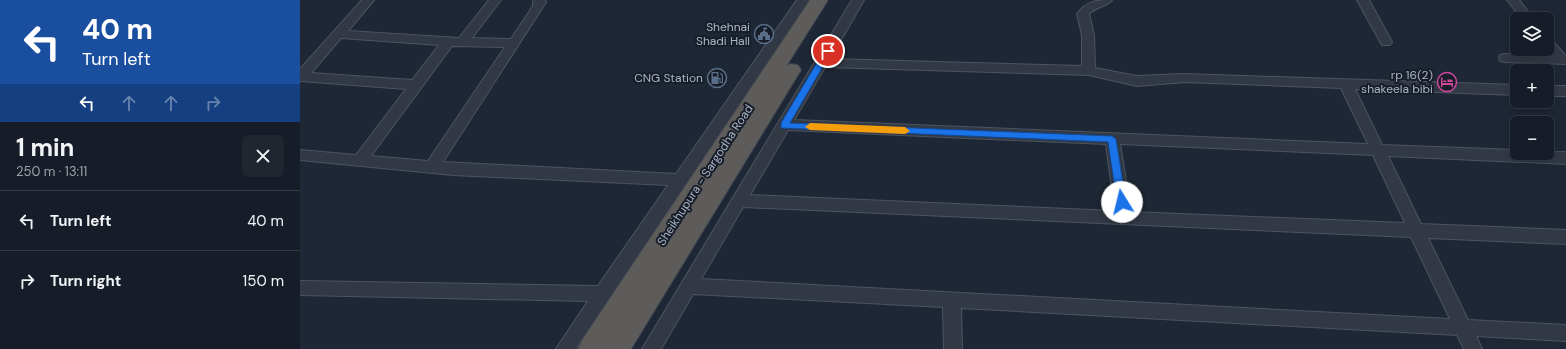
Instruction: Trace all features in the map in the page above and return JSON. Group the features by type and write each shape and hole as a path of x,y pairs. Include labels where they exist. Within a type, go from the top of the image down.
{"highway":[{"name":"Sheikhupura - Sargodha Road","path":"591,349 818,0"},
{"name":"Sheikhupura - Sargodha Road","path":"616,349 835,0"}],"street":[{"path":"300,77 368,0"},
{"path":"463,42 495,0"},
{"path":"432,166 539,6 539,0"},
{"path":"565,349 803,0"},
{"path":"651,349 858,0"},
{"path":"1089,71 1088,35 1082,14 1089,6 1106,0"},
{"path":"1363,0 1386,42"},
{"path":"1513,0 1522,12"},
{"path":"338,34 448,42 514,43"},
{"path":"360,160 448,42"},
{"path":"1554,49 1564,60"},
{"path":"1505,58 1564,60"},
{"path":"1527,59 1531,64"},
{"path":"821,63 1089,71 1137,81 1185,78 1510,90"},
{"path":"300,77 417,85"},
{"path":"1346,84 1376,150 1473,349"},
{"path":"1554,90 1566,91"},
{"path":"784,126 1566,158"},
{"path":"1112,139 1124,218"},
{"path":"300,155 432,166 681,180"},
{"path":"739,201 1566,237"},
{"path":"688,286 1566,333"},
{"path":"300,288 602,294"},
{"path":"952,300 953,349"}],"slow traffic":[{"path":"810,127 905,131"}],"place":[{"name":"Shehnai Shadi Hall","path":"764,34"},
{"name":"CNG Station","path":"717,78"},
{"name":"rp 16(2) shakeela bibi","path":"1447,82"}],"route":[{"path":"828,51 784,126 1112,139 1122,202"}]}
